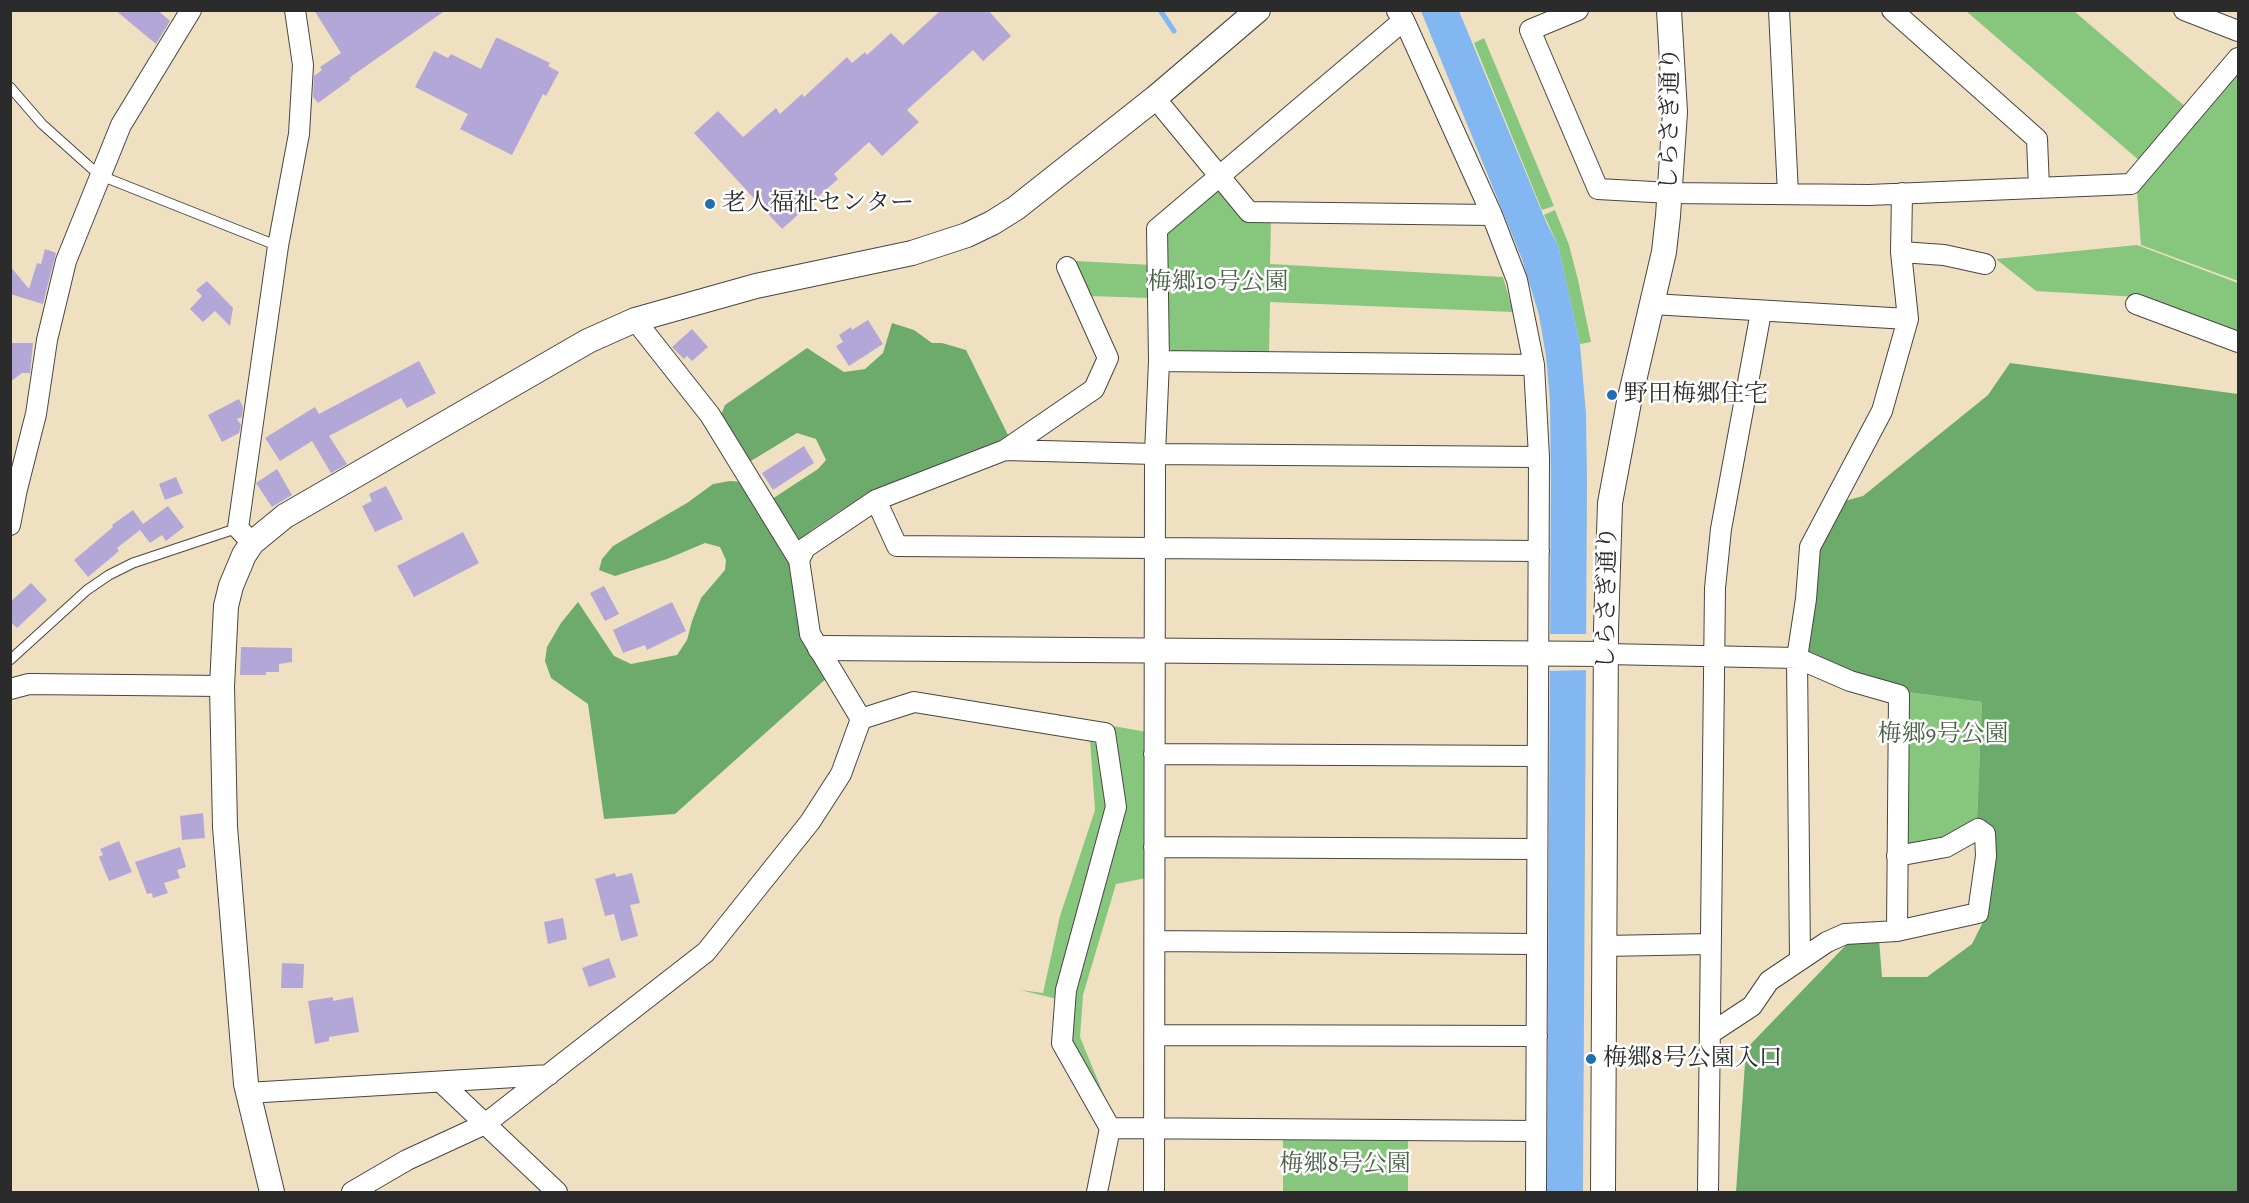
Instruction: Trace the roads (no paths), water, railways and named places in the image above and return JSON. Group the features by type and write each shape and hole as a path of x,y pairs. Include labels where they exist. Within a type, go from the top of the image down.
{"street":[{"path":"10,525 36,414 47,340 66,261 120,125 190,10"},
{"path":"272,1192 247,1094 225,827 222,686 226,606 231,586 244,555 278,246 299,134 303,65 295,10"},
{"path":"245,535 285,516 588,341 635,320 756,286 912,253 967,235 992,223 1016,208 1155,98 1258,10"},
{"path":"1578,10 1530,30 1598,189 1671,193 1902,194 2131,184 2238,58"},
{"name":"しらさぎ通り","path":"1603,1192 1604,946 1597,653 1610,503 1624,424 1664,252 1671,193 1675,112 1669,10"},
{"path":"1779,10 1788,194"},
{"path":"1892,10 2037,139 2039,188"},
{"path":"2184,10 2238,31"},
{"path":"1154,1192 1155,454 1159,361 1157,229 1220,177 1400,15 1492,215 1517,280 1534,365 1539,457 1539,551 1544,653 1537,756 1536,1192"},
{"path":"1155,98 1249,212 1492,215"},
{"path":"1800,959 1797,658 1806,599 1810,547 1881,411 1908,319 1901,252 1902,194"},
{"path":"1901,252 1944,255 1985,264"},
{"path":"799,560 805,548 876,500 1005,450 1094,389 1108,358 1067,267"},
{"path":"1652,304 1908,319"},
{"path":"2136,304 2238,342"},
{"path":"1708,1192 1715,588 1721,529 1761,312"},
{"path":"352,1192 407,1160 485,1124 706,952 810,822 841,774 861,719 810,634 799,560 710,415 635,320"},
{"path":"1159,361 1534,365"},
{"path":"1005,450 1155,454 1539,457"},
{"path":"876,500 897,546 1539,551"},
{"path":"820,648 1597,653 1797,658 1850,681 1899,695 1897,931"},
{"path":"10,689 29,684 222,686"},
{"path":"861,719 914,702 1105,733 1116,807 1066,990 1062,1043 1110,1128 1097,1192"},
{"path":"1154,754 1537,756"},
{"path":"1711,1033 1752,1006 1769,981 1827,942 1845,934 1897,931 1978,913 1986,856 1985,834 1978,829 1946,847 1898,856"},
{"path":"1154,847 1537,849"},
{"path":"1155,941 1536,944"},
{"path":"1604,946 1710,944"},
{"path":"1155,1035 1537,1036"},
{"path":"247,1094 549,1075"},
{"path":"442,1083 557,1192"},
{"path":"1110,1128 1536,1131"}],"lane":[{"path":"10,87 42,124 99,175 278,246"},
{"path":"10,660 87,590 109,574 133,563 245,535"}],"water":[{"path":"1421,11 1459,11 1547,224 1558,245 1580,344 1586,414 1587,482 1583,1192 1547,1192 1551,482 1550,400 1546,356 1539,315 1522,259"}],"waterway":[{"path":"1160,10 1174,31"}],"place":[{"name":"老人福祉センター","path":"710,204"},
{"name":"野田梅郷住宅","path":"1612,395"},
{"name":"梅郷8号公園入口","path":"1591,1059"}],"park label":[{"name":"梅郷10号公園","path":"1218,283"},
{"name":"梅郷9号公園","path":"1943,735"},
{"name":"梅郷8号公園","path":"1345,1165"}]}
